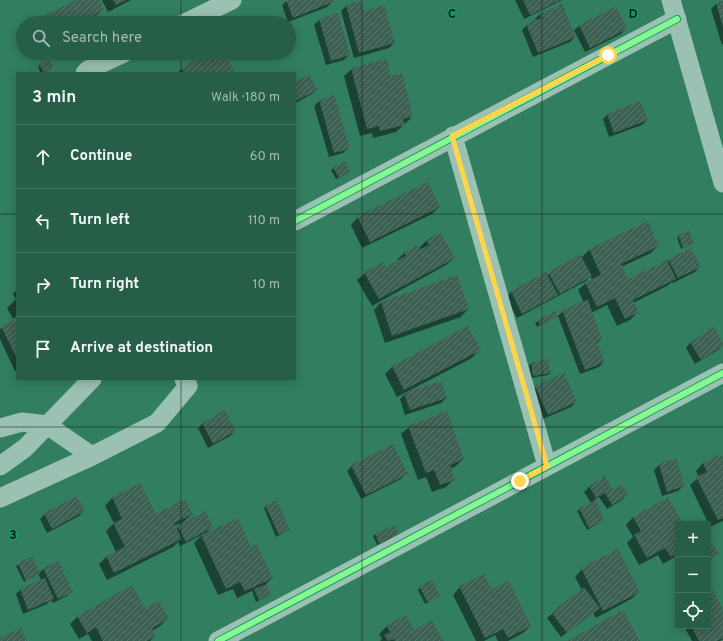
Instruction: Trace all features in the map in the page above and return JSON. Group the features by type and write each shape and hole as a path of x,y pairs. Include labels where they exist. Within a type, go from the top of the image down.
{"street":[{"path":"199,16 232,0"},
{"path":"671,0 723,183"},
{"path":"296,220 452,136 676,19"},
{"path":"86,72 109,60"},
{"path":"452,136 547,466"},
{"path":"218,641 723,373"},
{"path":"0,466 25,448 91,380"},
{"path":"0,498 92,456 157,423 188,386 185,380"},
{"path":"0,428 22,422 47,425 92,456"}],"building":[{"path":"75,0 99,0 104,10 92,16 44,16"},
{"path":"113,0 126,0 116,5"},
{"path":"286,0 333,0 333,2 296,17 292,16"},
{"path":"361,0 364,11 384,5 395,43 359,53 346,5"},
{"path":"523,0 560,0 530,15"},
{"path":"723,1 723,27 716,3"},
{"path":"562,4 576,37 538,53 526,24 541,18 540,14"},
{"path":"616,7 627,29 590,48 579,25"},
{"path":"338,13 350,55 331,61 319,19"},
{"path":"387,59 391,76 402,73 413,117 403,119 405,125 380,131 379,126 367,129 351,68"},
{"path":"49,60 54,67 43,72 39,64"},
{"path":"194,60 228,60 235,72 183,72 181,68"},
{"path":"310,75 318,90 296,101 296,82"},
{"path":"334,95 350,149 334,153 319,100"},
{"path":"640,101 648,120 614,133 607,114"},
{"path":"345,161 350,172 339,178 333,167"},
{"path":"428,182 440,207 370,242 357,216"},
{"path":"648,221 659,246 621,264 628,279 667,260 676,279 633,300 639,312 625,319 615,298 597,307 585,282 601,275 589,249"},
{"path":"689,231 694,243 683,248 678,235"},
{"path":"440,232 455,258 379,299 364,272 383,262 386,267 406,256 404,252 416,245 419,250 429,245 426,240"},
{"path":"691,248 701,267 678,278 668,259"},
{"path":"580,254 592,276 560,294 548,272"},
{"path":"546,272 558,295 522,314 511,291"},
{"path":"457,275 469,309 392,336 381,302"},
{"path":"588,300 602,339 597,341 605,362 585,370 562,310"},
{"path":"556,311 558,317 540,325 537,320"},
{"path":"16,319 16,357 1,326"},
{"path":"468,326 481,350 404,390 392,366"},
{"path":"714,327 723,343 723,346 701,360 690,342"},
{"path":"548,359 551,373 533,376 531,363"},
{"path":"564,373 577,402 548,415 535,386"},
{"path":"441,381 447,398 410,410 404,393"},
{"path":"225,410 236,431 213,444 202,423"},
{"path":"447,411 464,459 450,465 455,480 440,485 434,470 426,473 408,426"},
{"path":"393,444 408,474 366,495 351,465"},
{"path":"721,454 723,458 723,518 718,520 696,477 707,472 703,463"},
{"path":"676,459 685,486 667,492 659,464"},
{"path":"605,476 613,490 622,485 629,495 612,505 605,493 596,498 589,486"},
{"path":"140,483 156,514 185,499 193,514 174,523 182,539 114,573 106,556 125,547 113,523 122,519 112,497"},
{"path":"77,496 85,511 52,529 44,513"},
{"path":"668,497 681,521 675,521 675,555 671,557 665,548 647,558 634,535 641,531 633,517"},
{"path":"277,500 290,530 279,535 265,505"},
{"path":"595,500 605,520 589,528 579,508"},
{"path":"205,511 213,527 186,542 177,525"},
{"path":"238,518 251,547 257,544 273,578 245,591 240,582 226,589 201,535"},
{"path":"395,525 399,536 379,544 375,533"},
{"path":"711,541 719,553 711,558"},
{"path":"618,549 640,592 603,611 581,568"},
{"path":"32,556 40,574 26,581 18,563"},
{"path":"58,560 73,592 58,599 43,568"},
{"path":"484,574 492,589 509,581 531,626 508,638 503,629 485,638 459,586"},
{"path":"45,578 54,599 28,610 20,589"},
{"path":"432,580 440,596 428,603 419,586"},
{"path":"267,584 271,595 259,600 254,589"},
{"path":"132,585 145,608 159,601 169,619 152,628 156,636 147,641 103,641 96,627 87,633 77,616"},
{"path":"584,587 600,608 567,633 551,612"},
{"path":"713,590 723,610 723,638 717,641 699,641 693,629 711,629 711,591"},
{"path":"623,610 640,641 567,641"},
{"path":"406,615 414,630 432,620 444,641 395,641 394,639 388,641 384,635 390,632 386,625"},
{"path":"21,628 27,641 0,641 0,638"}],"cycle path":[{"path":"296,220 677,19"},
{"path":"218,641 723,373"}],"route":[{"path":"520,481 547,466 452,136 608,55"}]}
